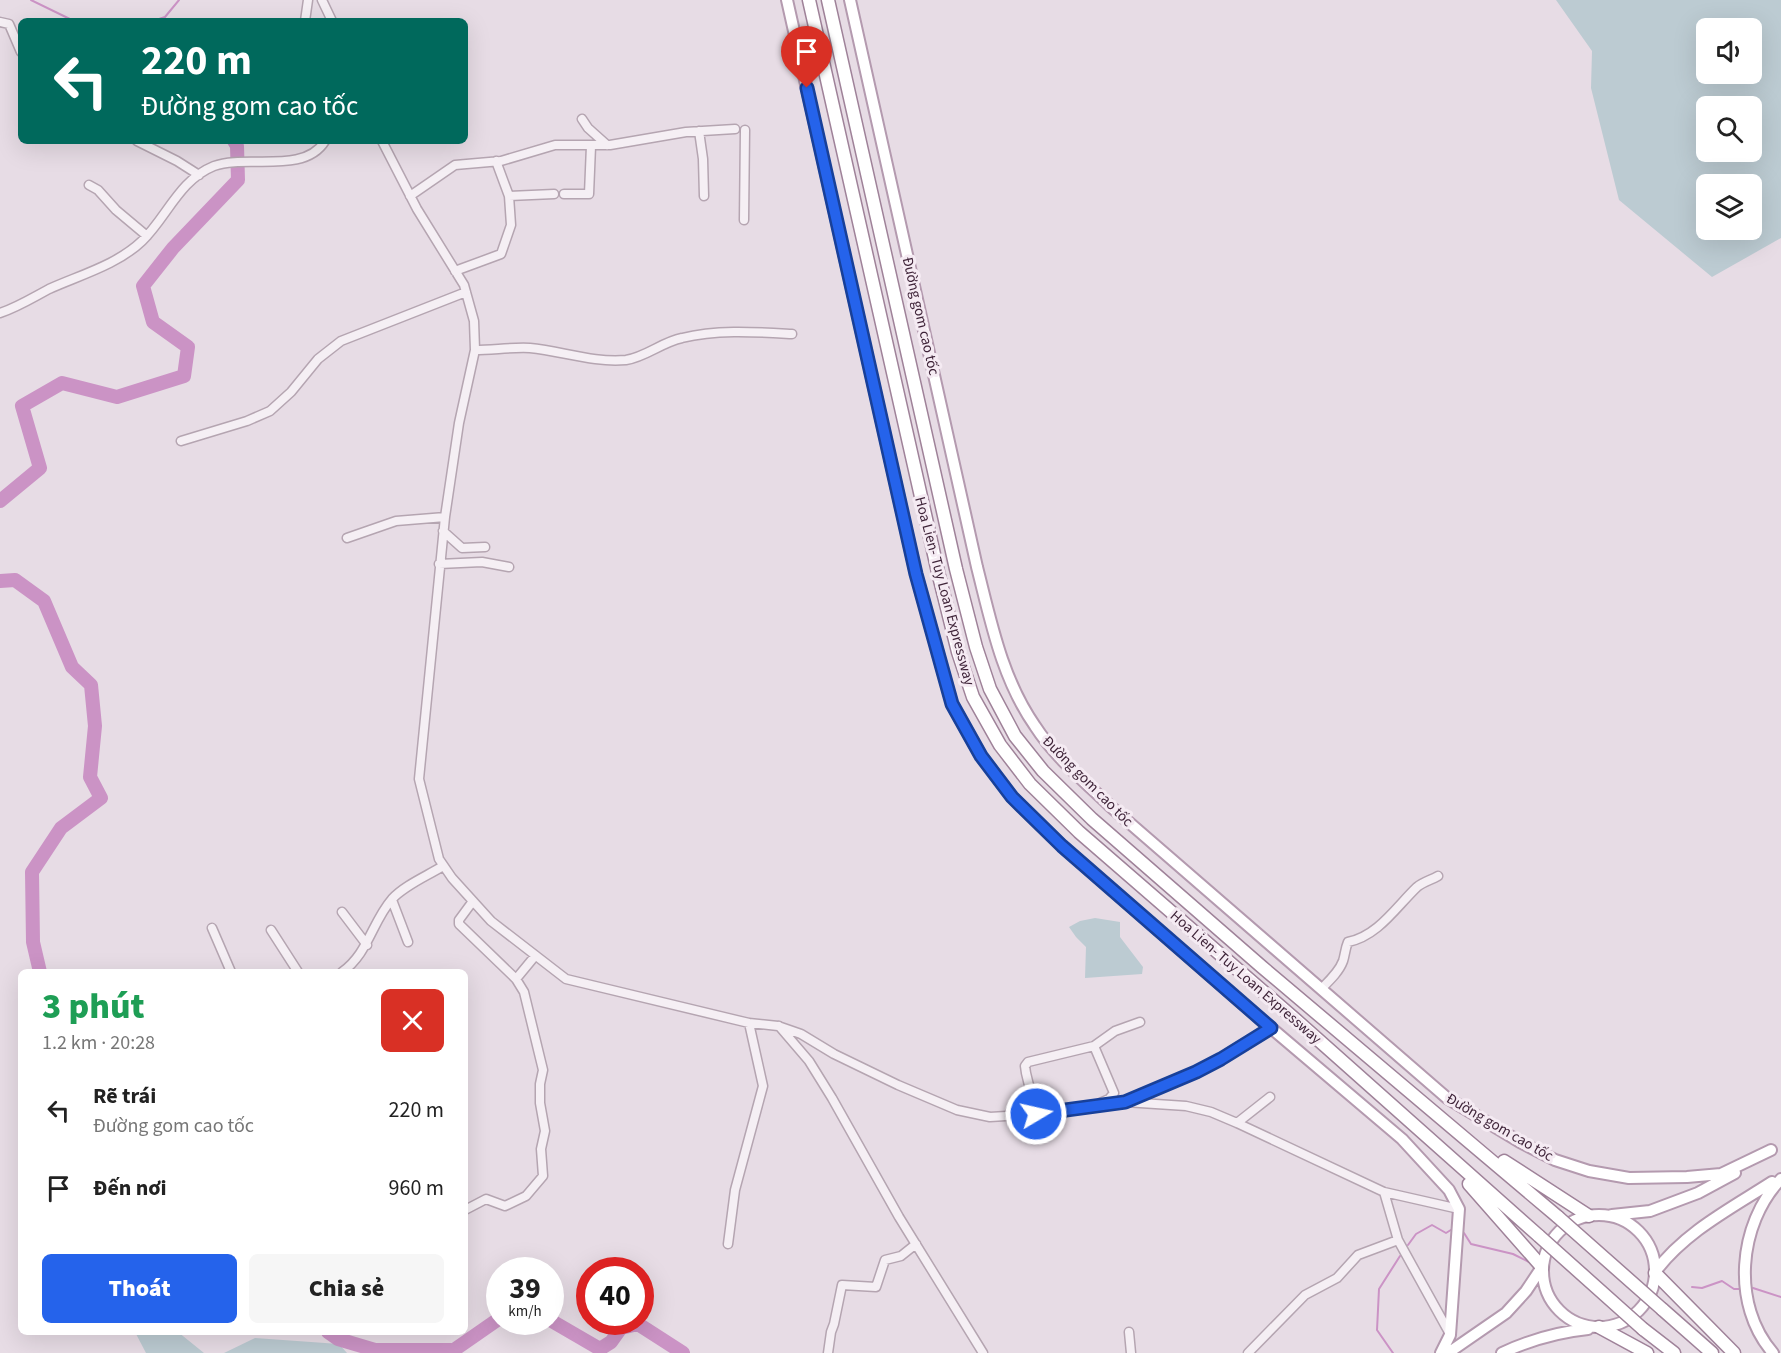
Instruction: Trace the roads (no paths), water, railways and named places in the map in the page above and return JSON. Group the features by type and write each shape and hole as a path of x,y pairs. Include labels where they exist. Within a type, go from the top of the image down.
{"highway":[{"name":"Hoa Lien- Tuy Loan Expressway","path":"809,0 938,572 958,651 973,697 1000,745 1030,784 1079,832 1674,1353"},
{"name":"Hoa Lien- Tuy Loan Expressway","path":"828,0 956,569 976,647 990,689 1015,735 1043,771 1092,819 1262,967 1558,1217 1712,1353"},
{"path":"1262,967 1514,1169 1589,1216"},
{"path":"1296,1020 1476,1191 1542,1267"},
{"path":"1655,1273 1734,1353"},
{"path":"1599,1327 1647,1353"}],"main road":[{"path":"787,0 916,574 952,704 981,756 1012,797 1062,846 1402,1139 1449,1190 1459,1209 1450,1335 1442,1353"},
{"name":"Đường gom cao tốc","path":"850,0 996,642 1010,682 1035,726 1059,757 1110,806 1447,1098 1520,1142 1555,1160 1589,1171 1629,1178 1687,1178 1721,1174 1771,1150"},
{"path":"1448,1353 1506,1313 1526,1291 1542,1267 1547,1249 1557,1233 1572,1222 1589,1216 1650,1211 1721,1182 1781,1144"},
{"path":"1655,1273 1668,1255 1688,1236 1781,1177"},
{"path":"1773,1353 1762,1341 1747,1302 1745,1264 1750,1229 1767,1194 1781,1177"},
{"path":"1502,1353 1546,1336 1617,1324 1634,1315 1646,1302 1654,1285 1655,1265 1651,1249 1641,1233 1626,1222 1608,1216"},
{"path":"1542,1267 1544,1286 1552,1303 1565,1316 1581,1324 1599,1327"}],"street":[{"path":"305,18 308,0"},
{"path":"322,0 331,18"},
{"path":"0,22 9,24 18,45"},
{"path":"582,119 588,128 607,145"},
{"path":"410,196 455,165 496,161 535,153 555,145 607,145 662,135 740,130 744,220"},
{"path":"699,131 703,159 704,196"},
{"path":"143,144 200,175"},
{"path":"0,313 20,306 47,290 121,257 147,236 172,200 212,167 228,162 286,161 303,158 324,144"},
{"path":"384,144 410,196 466,292 474,321 475,350 459,423 439,564 419,779 439,859 491,921 566,979 749,1023 778,1026 801,1034 834,1054 957,1110 990,1117 1036,1114 1125,1102 1186,1106 1211,1112 1237,1123 1384,1192 1459,1209"},
{"path":"509,196 589,194 591,146"},
{"path":"455,271 501,254 511,225 509,196 496,161"},
{"path":"89,185 98,190 116,210 147,236"},
{"path":"181,441 247,421 270,411 291,392 318,359 341,341 466,292"},
{"path":"475,350 528,348 590,358 625,360 690,336 754,332 792,334"},
{"path":"347,538 396,521 445,517"},
{"path":"443,531 462,548 485,547"},
{"path":"439,564 482,562 509,567"},
{"path":"346,969 367,945 392,900 411,885 443,866"},
{"path":"1321,989 1333,977 1344,960 1343,953 1348,942 1362,939 1419,886 1438,876"},
{"path":"392,900 408,942"},
{"path":"468,1208 486,1199 505,1206 526,1196 543,1176 541,1149 545,1131 540,1103 543,1070 524,992 516,978 459,924 459,920 473,901"},
{"path":"342,912 367,945"},
{"path":"212,928 230,969"},
{"path":"271,930 296,969"},
{"path":"516,978 535,956"},
{"path":"1036,1114 1025,1066 1028,1062 1094,1046 1115,1031 1140,1022"},
{"path":"728,1244 735,1190 763,1086 749,1023"},
{"path":"778,1026 809,1061 983,1353"},
{"path":"1125,1102 1196,1072 1271,1028"},
{"path":"809,1061 807,1054 809,1047 820,1045"},
{"path":"1094,1046 1114,1093 1109,1099 1094,1106"},
{"path":"1237,1123 1270,1097"},
{"path":"1384,1192 1398,1240 1450,1335"},
{"path":"1248,1353 1305,1295 1337,1278 1358,1256 1398,1240"},
{"path":"828,1353 842,1285 876,1287 885,1260 901,1256 916,1244"},
{"path":"1129,1332 1131,1353"}],"waterway":[{"path":"31,0 68,18"},
{"path":"162,18 179,0"},
{"path":"0,501 40,468 22,406 62,383 117,397 184,376 188,347 153,322 143,286 173,248 238,180 236,144"},
{"path":"0,581 15,580 44,601 72,667 91,685 95,726 90,777 101,798 61,828 32,872 33,942 39,969"},
{"path":"1408,1245 1416,1234 1432,1225 1446,1233 1454,1228"},
{"path":"1464,1233 1471,1244 1513,1254 1529,1262"},
{"path":"1393,1353 1377,1330 1379,1289 1400,1256"},
{"path":"1692,1287 1702,1288 1722,1281 1734,1289 1739,1289"},
{"path":"1753,1288 1781,1297"},
{"path":"564,1328 600,1349 611,1342 621,1328 638,1324 683,1353"},
{"path":"332,1335 338,1339 375,1350 454,1350 486,1328"}]}
